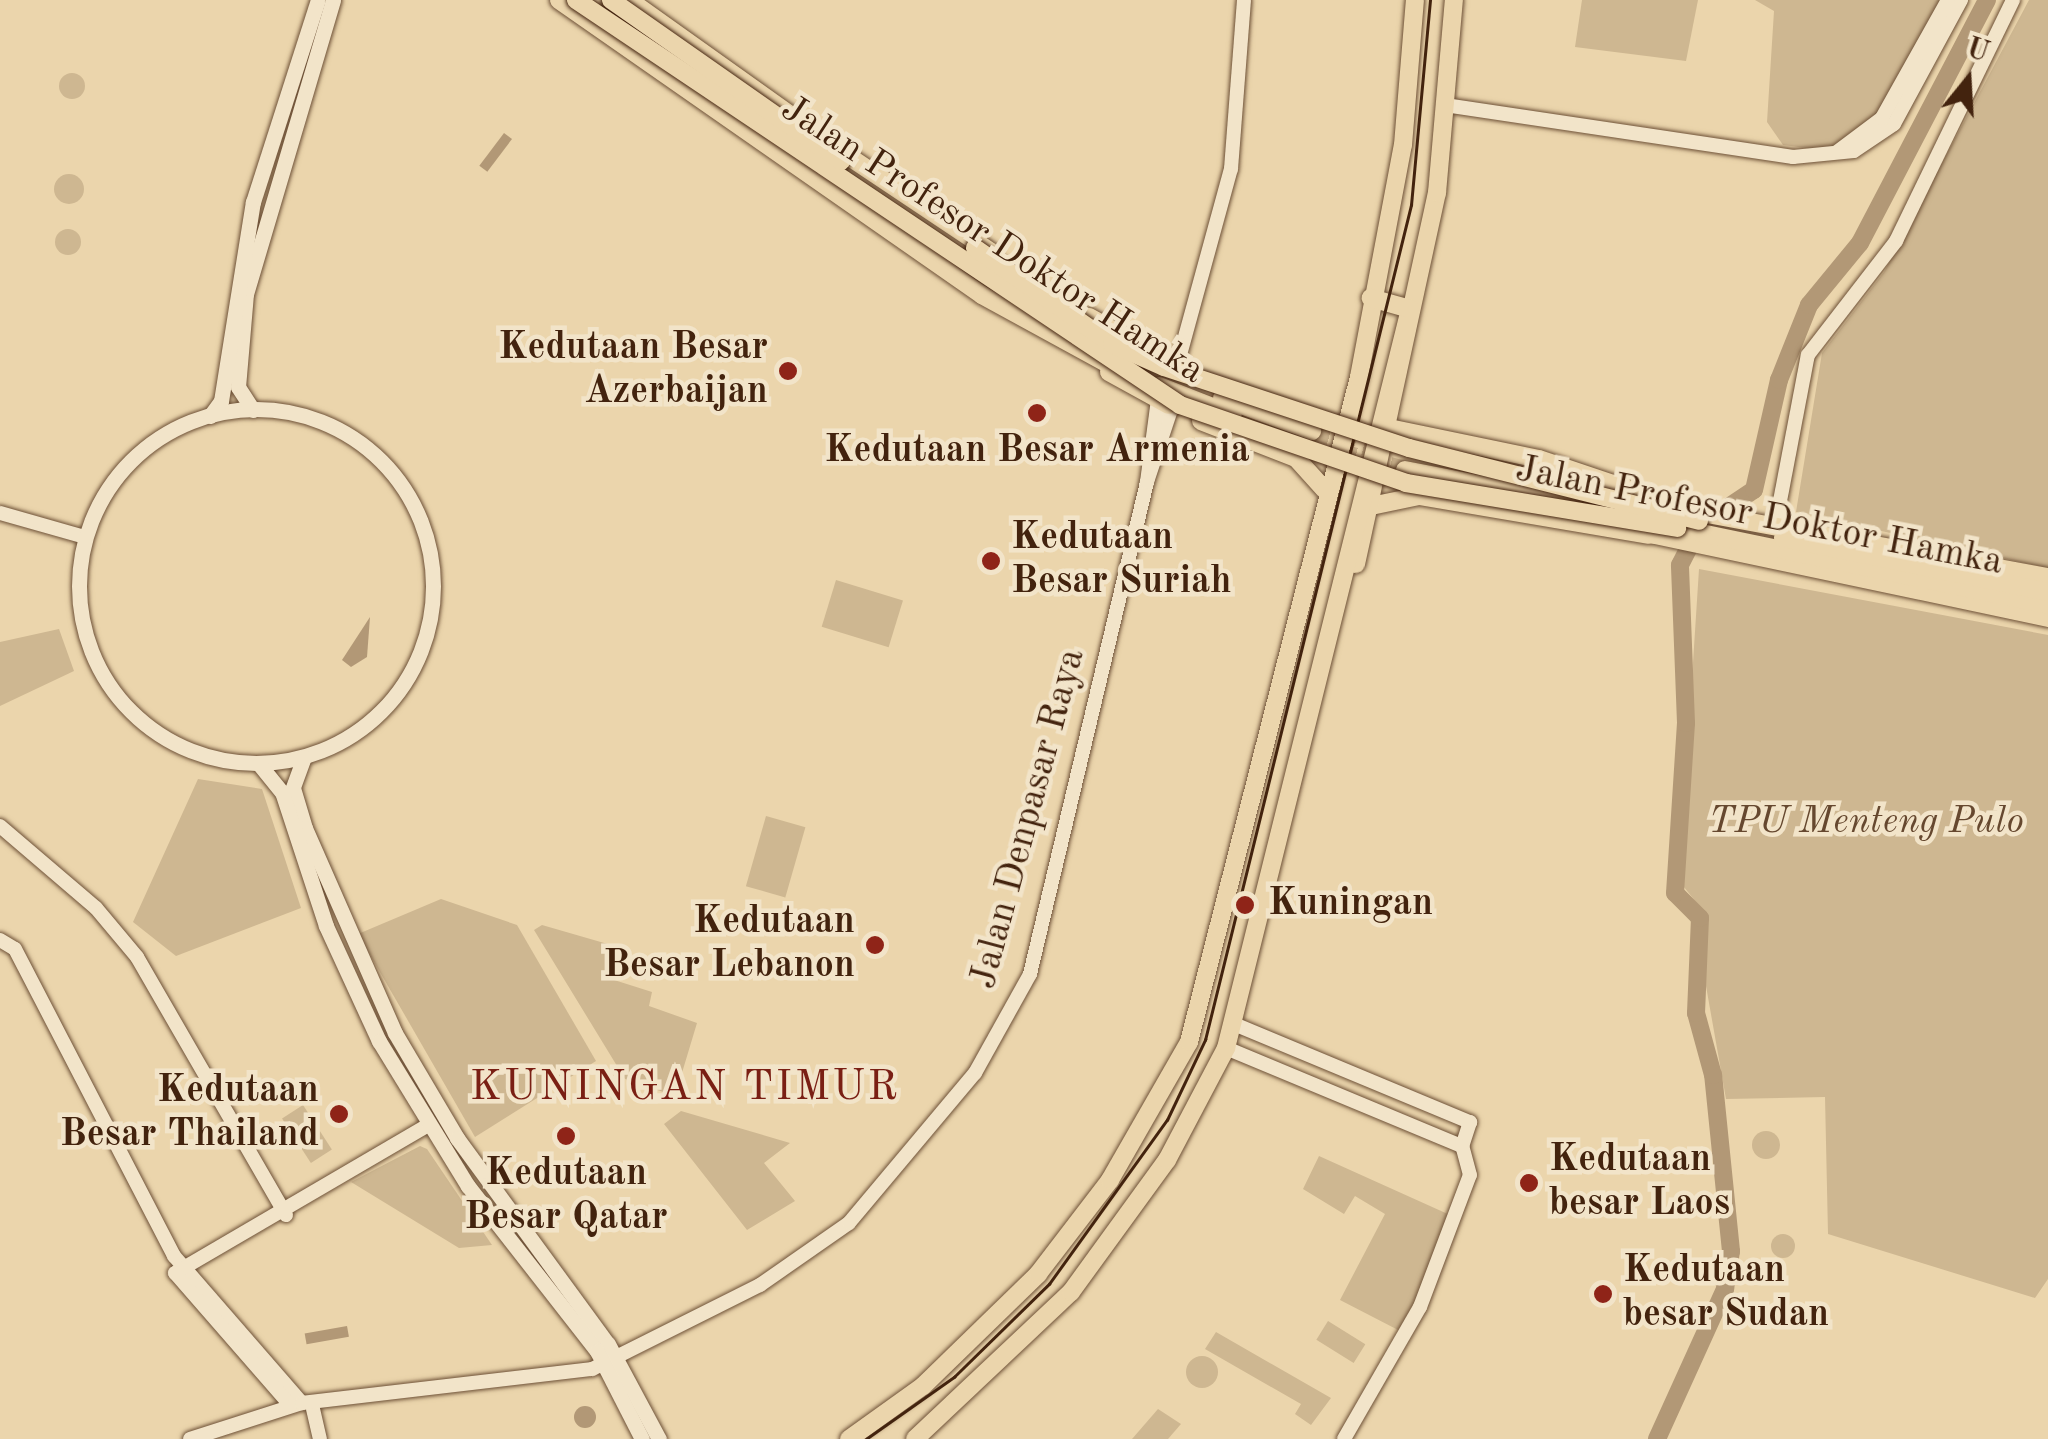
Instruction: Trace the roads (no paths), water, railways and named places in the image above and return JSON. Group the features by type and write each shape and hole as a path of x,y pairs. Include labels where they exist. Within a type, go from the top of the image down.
{"main road":[{"path":"210,416 221,401 253,202 318,0"},
{"path":"253,410 238,388 246,294 332,0"},
{"path":"560,0 682,89 1074,352 1165,403 1307,437"},
{"name":"Jalan Profesor Doktor Hamka","path":"576,0 1145,386 1213,420 1406,483 2048,605"},
{"name":"Jalan Profesor Doktor Hamka","path":"612,0 1140,357 1409,448 1699,521 2048,592"},
{"path":"630,0 1089,317 1156,369 1307,437"},
{"path":"849,1439 991,1325 1110,1180 1181,1060 1310,581 1401,160 1415,0"},
{"path":"915,1439 1019,1350 1147,1189 1226,1048 1310,722 1437,193 1454,0"},
{"path":"682,89 671,71 686,48 708,55"},
{"path":"1370,298 1410,309"},
{"path":"1327,648 1371,506 1410,309"},
{"path":"1089,317 1307,437 1324,488"},
{"path":"1310,581 1324,488 1362,339"},
{"path":"1074,352 1307,437"},
{"path":"1307,437 1344,402"},
{"path":"253,410 320,422 371,452 410,500 434,582 422,649 398,692 352,736 304,757 259,764 199,754 125,705 81,616 85,537 134,457 210,416 253,410"},
{"path":"1389,428 1539,459 1645,496 2048,578"},
{"path":"1419,496 1396,476 1407,442 1421,435"},
{"path":"1645,496 1598,496 1407,464 1617,510 1655,535"},
{"path":"1371,506 1419,496 1655,535 2048,618"},
{"path":"1277,710 1296,706 1310,722"},
{"path":"304,757 293,788 302,818 387,1019 457,1138 659,1439"},
{"path":"259,764 282,792 326,926 426,1122 610,1362 642,1439"},
{"path":"991,1325 994,1344 1019,1350"}],"street":[{"path":"1177,366 1232,169 1244,0"},
{"path":"1934,46 1948,0"},
{"path":"1445,105 1792,158 1838,151 1894,124 1962,0"},
{"path":"1776,522 1808,355 1896,240 2013,0"},
{"name":"Jalan Denpasar Raya","path":"190,1439 302,1407 610,1362 833,1238 1000,1034 1030,974 1165,403"},
{"path":"0,513 85,537"},
{"path":"0,826 96,908 137,957 283,1211"},
{"path":"0,940 15,948 180,1266 302,1407 320,1439"},
{"path":"1234,1024 1470,1122 1462,1146 1470,1175 1420,1307 1350,1437"},
{"path":"1226,1048 1462,1146"},
{"path":"180,1266 283,1211 426,1122"},
{"path":"302,1407 310,1439"},
{"name":"Jalan Denpasar Raya","path":"207,1439 302,1407"}],"waterway":[{"path":"1727,508 1754,490 1779,380 1809,305 1860,243 1987,0"},
{"path":"1657,1439 1725,1289 1731,1251 1713,1075 1696,1013 1700,918 1675,893 1686,723 1680,565 1690,545"}],"tunnel":[{"path":"1312,431 1388,453"},
{"path":"1338,452 1405,470"}],"tram line":[{"path":"866,1439 954,1377 1049,1284 1167,1120 1205,1040 1411,205 1430,0"}],"place":[{"name":"Kedutaan Besar Azerbaijan","path":"788,371"},
{"name":"Kedutaan Besar Armenia","path":"1037,413"},
{"name":"Kedutaan Besar Suriah","path":"991,561"},
{"name":"Kuningan","path":"1245,905"},
{"name":"Kedutaan Besar Lebanon","path":"875,945"},
{"name":"Kedutaan Besar Thailand","path":"339,1114"},
{"name":"Kedutaan Besar Qatar","path":"566,1136"},
{"name":"Kedutaan besar Laos","path":"1529,1183"},
{"name":"Kedutaan besar Sudan","path":"1603,1294"}],"district":[{"name":"KUNINGAN TIMUR","path":"685,1088"}],"park label":[{"name":"TPU Menteng Pulo","path":"1866,823"}]}
